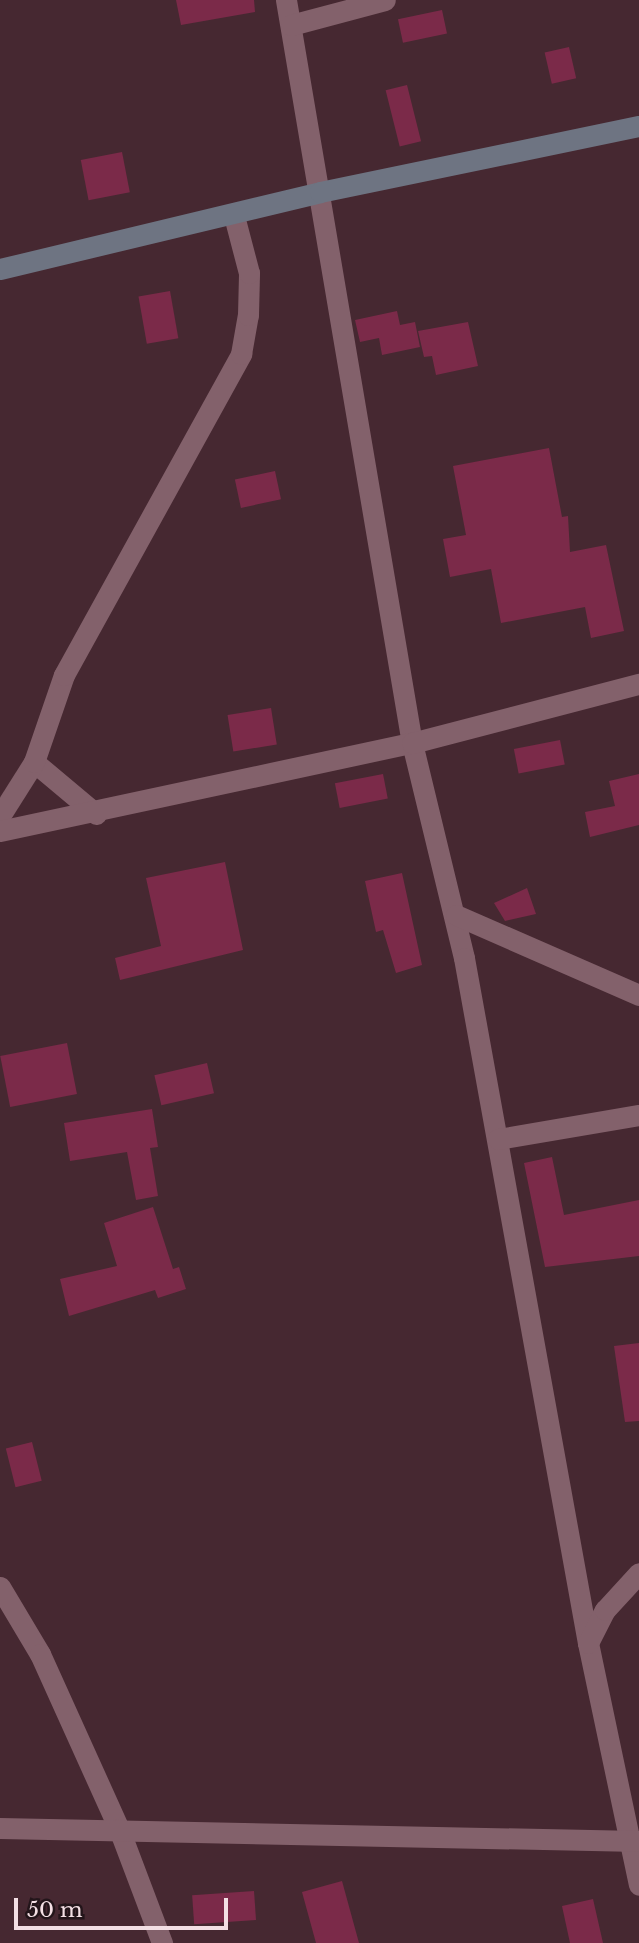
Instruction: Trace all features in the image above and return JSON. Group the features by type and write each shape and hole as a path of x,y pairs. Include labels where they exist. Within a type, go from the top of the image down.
{"main road":[{"path":"0,269 234,216 320,192 639,126"}],"street":[{"path":"286,0 412,743 456,915 588,1643 635,1841 639,1885"},
{"path":"291,25 385,0"},
{"path":"0,816 34,762 64,675 241,354 248,315 249,273 234,216"},
{"path":"0,831 96,814 412,743 639,684"},
{"path":"34,762 96,814"},
{"path":"456,915 639,995"},
{"path":"498,1139 639,1115"},
{"path":"588,1643 605,1610 639,1573"},
{"path":"0,1587 40,1654 119,1829 162,1943"},
{"path":"0,1828 635,1841"}],"building":[{"path":"176,0 254,0 255,12 181,25"},
{"path":"442,10 447,33 403,43 398,19"},
{"path":"569,47 576,78 552,84 545,53"},
{"path":"407,85 421,141 400,147 386,90"},
{"path":"122,152 130,192 89,200 81,160"},
{"path":"170,291 178,338 147,344 138,297"},
{"path":"397,311 400,325 415,322 420,347 382,355 379,338 360,342 355,320"},
{"path":"468,322 478,366 436,375 432,356 424,357 418,331"},
{"path":"549,448 562,517 568,516 570,552 606,545 624,631 591,638 585,607 501,623 491,569 450,577 443,539 466,535 453,466"},
{"path":"275,471 281,499 241,508 235,480"},
{"path":"271,708 277,745 233,751 228,715"},
{"path":"560,740 565,765 519,774 514,749"},
{"path":"383,774 388,799 340,808 335,783"},
{"path":"639,774 639,825 590,837 585,812 615,806 609,781"},
{"path":"225,862 243,950 120,980 115,958 161,946 146,878"},
{"path":"402,873 422,965 396,973 383,930 376,932 365,881"},
{"path":"527,888 536,914 505,921 494,903"},
{"path":"67,1043 77,1094 10,1107 0,1056"},
{"path":"207,1063 214,1093 161,1105 154,1075"},
{"path":"152,1109 158,1147 150,1148 158,1196 136,1200 127,1152 70,1161 64,1123"},
{"path":"552,1157 564,1215 639,1200 639,1256 545,1267 524,1163"},
{"path":"153,1207 173,1269 179,1267 186,1289 158,1298 155,1290 69,1316 60,1279 117,1266 104,1223"},
{"path":"639,1343 639,1421 625,1422 614,1346"},
{"path":"32,1442 42,1481 15,1487 6,1449"},
{"path":"342,1881 359,1943 316,1943 302,1892"},
{"path":"254,1891 256,1920 194,1924 192,1895"},
{"path":"593,1899 603,1943 570,1943 562,1906"}]}
